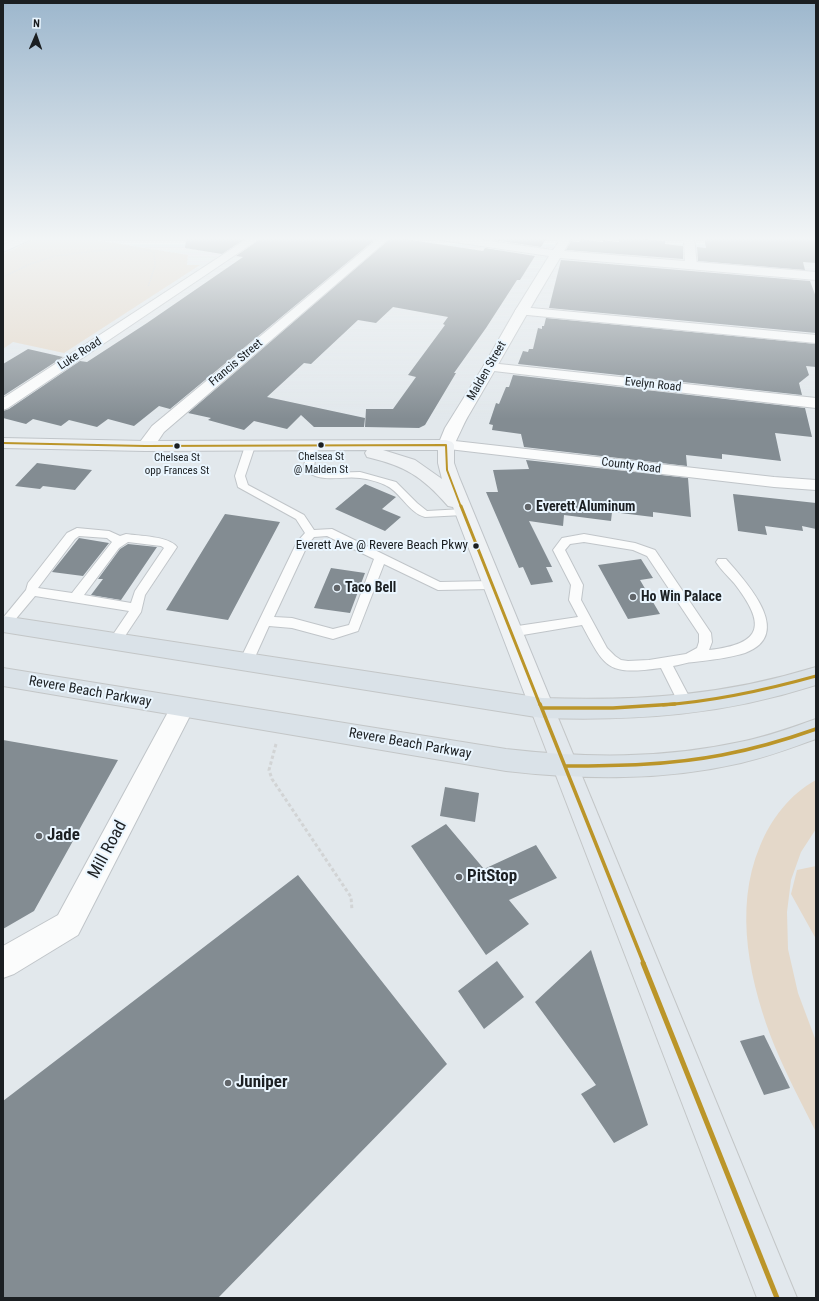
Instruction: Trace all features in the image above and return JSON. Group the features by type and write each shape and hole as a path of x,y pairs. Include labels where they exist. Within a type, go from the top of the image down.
{"highway":[{"path":"4,624 542,708 609,710 687,706 748,696 816,676"},
{"name":"Revere Beach Parkway","path":"3,677 182,708 284,723 506,760 565,766 637,766 706,759 775,744 816,729"}],"main road":[{"path":"3,443 145,446 446,445 448,470 463,512 565,766 772,1297"},
{"path":"312,446 380,454 408,462 432,477 463,512"}],"street":[{"name":"Luke Road","path":"3,405 165,298"},
{"name":"Francis Street","path":"145,446 158,429 314,298"},
{"name":"Malden Street","path":"446,445 453,428 529,298"},
{"path":"521,311 816,339"},
{"name":"Evelyn Road","path":"490,367 816,403"},
{"name":"County Road","path":"446,445 774,482 816,485"},
{"name":"Mill Road","path":"3,963 68,925 182,708"}],"lane":[{"path":"250,446 240,476 243,487 300,517 311,534"},
{"path":"312,446 309,468 325,476 360,475 392,484 413,505 425,514 463,512"},
{"path":"4,624 32,591 32,586 71,536 77,532 109,535 120,541"},
{"path":"246,662 303,542 311,534 328,532 438,586 492,585"},
{"path":"75,598 115,545 120,541 126,538 164,543 171,547 140,594 134,612 114,642"},
{"path":"687,658 697,655 704,649 706,642 705,633 654,557 641,548 584,538 566,541 559,550 577,585 575,600 604,654 616,663 630,666 664,662 740,649 751,643 758,636 762,619 757,606 722,562"},
{"path":"265,622 292,623 333,634 354,628 380,558"},
{"path":"32,591 127,608 136,607"},
{"path":"511,632 585,620"},
{"path":"664,662 687,706"}],"path":[{"path":"141,298 139,300 155,304"},
{"path":"284,723 271,758 269,770 272,779 343,884 351,898 352,910"}],"shaded area":[{"path":"3,298 149,298 64,353 13,342 3,349"},
{"path":"816,780 816,829 801,852 791,880 787,912 788,949 798,993 816,1041 816,1132 784,1069 766,1023 752,973 746,921 747,895 752,870 764,836 782,808 798,792"},
{"path":"816,866 816,939 791,894 797,870"}],"building":[{"path":"184,298 305,298 170,409 159,406 134,426 108,419 97,427 69,420 61,426 33,419 26,424 3,418 3,411 9,409 80,361 87,362"},
{"path":"322,298 506,298 454,373 456,373 425,425 419,428 365,427 366,409 393,409 416,377 408,375 445,325 443,324 448,317 393,307 376,323 358,320 311,364 304,363 267,397 365,418 364,427 314,427 301,415 287,429 254,421 244,430 208,420 211,418 188,413"},
{"path":"552,298 816,298 816,333 549,308"},
{"path":"546,318 816,344 816,367 806,366 809,375 799,383 802,395 518,364 523,351 528,352 529,349 533,349 538,328 542,329"},
{"path":"28,349 63,357 3,396 3,364"},
{"path":"513,375 805,408 812,437 775,433 781,461 722,454 722,459 686,455 687,466 524,447 521,434 492,430 493,425 489,424 496,403 499,404 506,387 509,387"},
{"path":"526,460 688,478 691,517 653,512 653,517 612,512 611,521 564,515 563,526 529,521 552,567 546,567 553,582 531,585 523,567 519,568 486,492 498,492 493,470 529,469"},
{"path":"37,463 92,470 75,490 43,486 40,489 15,486"},
{"path":"365,484 396,497 382,509 401,517 385,531 335,509"},
{"path":"733,494 816,503 816,529 802,526 803,531 765,526 767,535 738,531"},
{"path":"225,514 280,522 228,620 166,610"},
{"path":"79,538 109,543 83,576 52,572"},
{"path":"128,544 157,547 121,600 91,595 103,579 98,579 120,549"},
{"name":"Ho Win Palace","path":"641,559 653,578 640,580 660,614 628,619 598,565"},
{"name":"Taco Bell","path":"331,568 365,573 350,613 314,608"},
{"name":"Jade","path":"3,740 118,760 34,911 3,929"},
{"path":"445,787 479,793 475,822 440,816"},
{"path":"446,824 484,869 536,845 557,878 509,900 529,924 486,955 411,846"},
{"name":"Juniper","path":"298,875 447,1064 218,1298 3,1298 3,1101"},
{"path":"591,950 648,1125 614,1143 581,1094 596,1085 535,1002"},
{"path":"497,961 524,997 484,1029 458,991"},
{"path":"764,1035 790,1088 764,1095 740,1041"}],"transit line":[{"path":"3,443 145,446 446,445 447,470 463,512 777,1298"},
{"path":"542,708 613,708 680,704 747,694 816,676"},
{"path":"565,766 631,766 692,760 753,749 816,729"}],"place":[{"name":"Chelsea St @ Malden St","path":"321,445"},
{"name":"Chelsea St opp Frances St","path":"177,446"},
{"name":"Everett Aluminum","path":"528,507"},
{"name":"Everett Ave @ Revere Beach Pkwy","path":"476,546"},
{"name":"Taco Bell","path":"337,588"},
{"name":"Ho Win Palace","path":"633,597"},
{"name":"Jade","path":"39,836"},
{"name":"PitStop","path":"459,877"},
{"name":"Juniper","path":"228,1083"}]}
